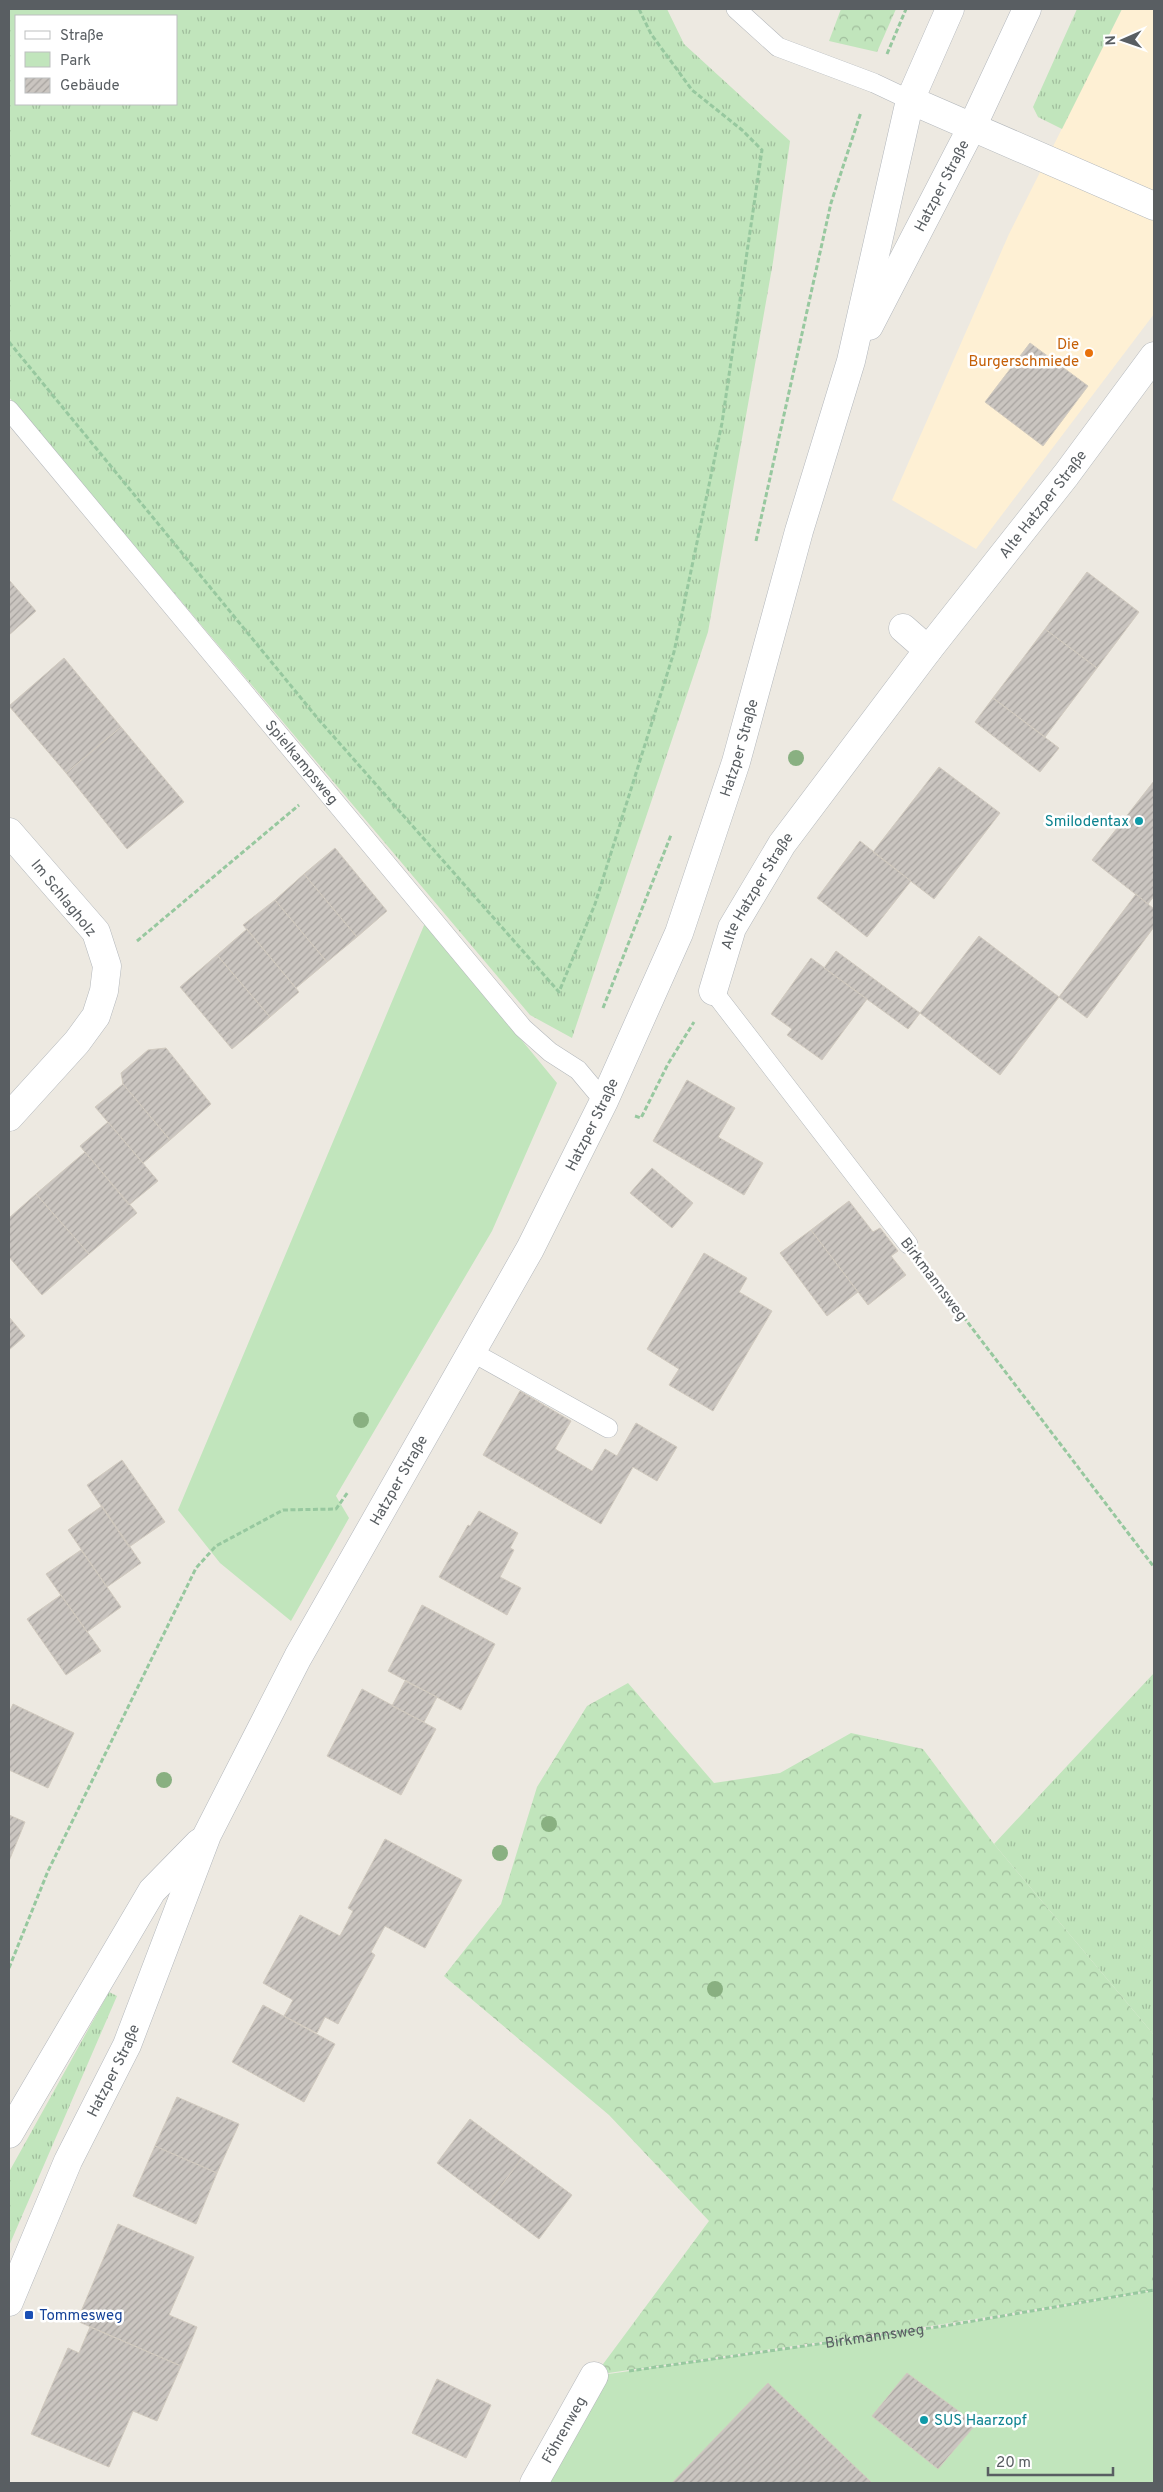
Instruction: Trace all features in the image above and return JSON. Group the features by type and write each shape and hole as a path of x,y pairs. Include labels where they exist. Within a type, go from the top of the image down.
{"main road":[{"name":"Hatzper Straße","path":"9,2302 68,2161 127,2045 207,1835 298,1657 530,1249 604,1101 679,933 736,762 799,531 851,361 910,100 950,9"},
{"name":"Hatzper Straße","path":"851,361 972,127 1027,9"},
{"path":"910,100 1154,206"},
{"name":"Alte Hatzper Straße","path":"713,992 732,928 782,844 928,650 1066,475 1154,356"},
{"path":"903,628 928,650"},
{"name":"Im Schlagholz","path":"9,832 96,932 107,966 104,991 96,1016 77,1042 9,1117"},
{"name":"Hatzper Straße","path":"9,2134 152,1891 207,1835"},
{"name":"Föhrenweg","path":"534,2483 594,2376"}],"lane":[{"path":"736,9 778,47 874,83 910,100"},
{"name":"Spielkampsweg","path":"9,410 523,1028 550,1052 578,1070 604,1101"},
{"name":"Birkmannsweg","path":"713,992 908,1244"},
{"path":"472,1352 608,1428"}],"path":[{"path":"9,342 319,720 559,992 595,904 674,652 722,423 762,150 742,130 692,90 651,34 639,9"},
{"path":"754,548 831,203 861,113 906,9"},
{"path":"107,966 322,786"},
{"path":"600,1017 672,831"},
{"path":"604,1101 640,1118 668,1064 713,992"},
{"name":"Birkmannsweg","path":"908,1244 1154,1567"},
{"path":"9,1968 48,1870 196,1568 216,1546 283,1510 336,1509 353,1484"},
{"name":"Birkmannsweg","path":"594,2376 944,2326 1154,2290"}],"shaded area":[{"path":"1122,9 1154,9 1154,314 976,549 892,500 1009,234"}],"green space":[{"path":"9,9 667,9 684,44 790,141 773,262 708,632 572,1038 530,1015 9,397"},
{"path":"841,9 896,9 877,52 829,41"},
{"path":"1077,9 1122,9 1062,129 1038,117 1033,107"},
{"path":"425,923 557,1083 492,1231 336,1496 349,1518 291,1621 220,1563 178,1510"},
{"path":"1154,1673 1154,2035 994,1844"},
{"path":"628,1683 714,1783 780,1773 851,1733 923,1749 994,1844 1154,2035 1154,2290 944,2324 595,2375 709,2221 609,2115 444,1976 501,1904 537,1787 587,1706"},
{"path":"109,1992 117,1996 9,2246 9,2172"},
{"path":"1154,2291 1154,2483 538,2483 594,2376 944,2327"}],"building":[{"path":"1030,343 1088,386 1043,446 985,402"},
{"path":"1087,572 1139,612 1097,668 1045,629"},
{"path":"9,580 36,611 9,635"},
{"path":"1045,629 1097,668 1045,737 993,698"},
{"path":"64,658 121,727 66,773 9,706"},
{"name":"Smilodentax","path":"993,698 1059,748 1040,772 975,722"},
{"path":"121,727 184,802 127,849 66,773"},
{"path":"939,767 1000,813 934,899 873,852"},
{"name":"Smilodentax","path":"1154,781 1154,896 1148,904 1092,860"},
{"path":"860,841 911,881 867,937 817,898"},
{"path":"335,848 387,911 357,937 304,874"},
{"path":"304,874 357,937 327,962 275,900"},
{"path":"1136,894 1154,909 1154,927 1087,1018 1059,997"},
{"path":"275,900 327,962 296,988 243,925"},
{"path":"247,929 299,992 270,1017 217,955"},
{"path":"979,936 1059,997 1000,1075 920,1013"},
{"path":"836,951 920,1013 908,1029 824,968"},
{"path":"217,955 270,1017 232,1049 180,987"},
{"path":"811,958 867,999 822,1060 787,1035 792,1029 771,1014"},
{"path":"166,1048 211,1104 170,1140 123,1084 121,1073 148,1050"},
{"path":"687,1080 735,1108 718,1137 763,1163 744,1195 653,1141"},
{"path":"123,1084 170,1140 143,1163 95,1107"},
{"path":"108,1122 158,1181 129,1205 80,1146"},
{"path":"85,1152 137,1213 89,1254 36,1194"},
{"path":"652,1168 693,1203 672,1228 630,1193"},
{"path":"36,1194 89,1254 42,1295 9,1257 9,1218"},
{"path":"849,1201 873,1232 880,1228 898,1251 891,1256 906,1275 868,1305 811,1230"},
{"path":"811,1230 858,1292 827,1316 780,1253"},
{"path":"704,1253 747,1278 739,1292 772,1311 713,1411 669,1385 679,1369 647,1349"},
{"path":"9,1317 25,1336 9,1350"},
{"path":"520,1391 571,1421 555,1449 592,1471 605,1449 617,1456 636,1423 677,1447 657,1481 633,1467 601,1524 483,1455"},
{"path":"122,1460 165,1522 129,1547 87,1485"},
{"path":"102,1506 141,1563 107,1587 68,1530"},
{"path":"479,1511 518,1533 510,1548 514,1550 500,1577 521,1588 507,1615 439,1577 468,1525 470,1526"},
{"path":"81,1550 121,1607 87,1632 46,1574"},
{"path":"61,1595 101,1651 66,1675 27,1619"},
{"path":"422,1605 495,1644 461,1710 388,1671"},
{"path":"405,1681 437,1697 424,1722 392,1706"},
{"path":"362,1689 436,1729 401,1795 327,1756"},
{"path":"13,1704 74,1733 48,1788 9,1770 9,1713"},
{"path":"9,1815 25,1822 9,1861"},
{"path":"385,1839 462,1880 425,1948 385,1926 371,1952 375,1955 338,2024 325,2017 317,2033 284,2016 293,2000 263,1983 300,1915 340,1936 353,1911 348,1908"},
{"path":"263,2005 335,2044 304,2102 232,2062"},
{"path":"177,2097 239,2124 217,2173 155,2146"},
{"path":"470,2119 522,2158 489,2202 437,2163"},
{"path":"155,2146 217,2173 196,2224 133,2196"},
{"path":"522,2158 572,2195 539,2239 489,2202"},
{"path":"118,2224 194,2257 169,2315 197,2327 181,2366 77,2321"},
{"path":"90,2327 181,2366 157,2421 133,2411 109,2467 31,2434 68,2348 79,2353"},
{"name":"SUS Haarzopf","path":"907,2373 976,2424 938,2469 872,2416"},
{"path":"437,2379 491,2405 466,2458 412,2433"},
{"path":"768,2383 872,2483 672,2483"}],"place":[{"name":"Die Burgerschmiede","path":"1089,353"},
{"name":"Smilodentax","path":"1139,821"},
{"name":"Tommesweg","path":"29,2315"},
{"name":"SUS Haarzopf","path":"924,2420"}]}
